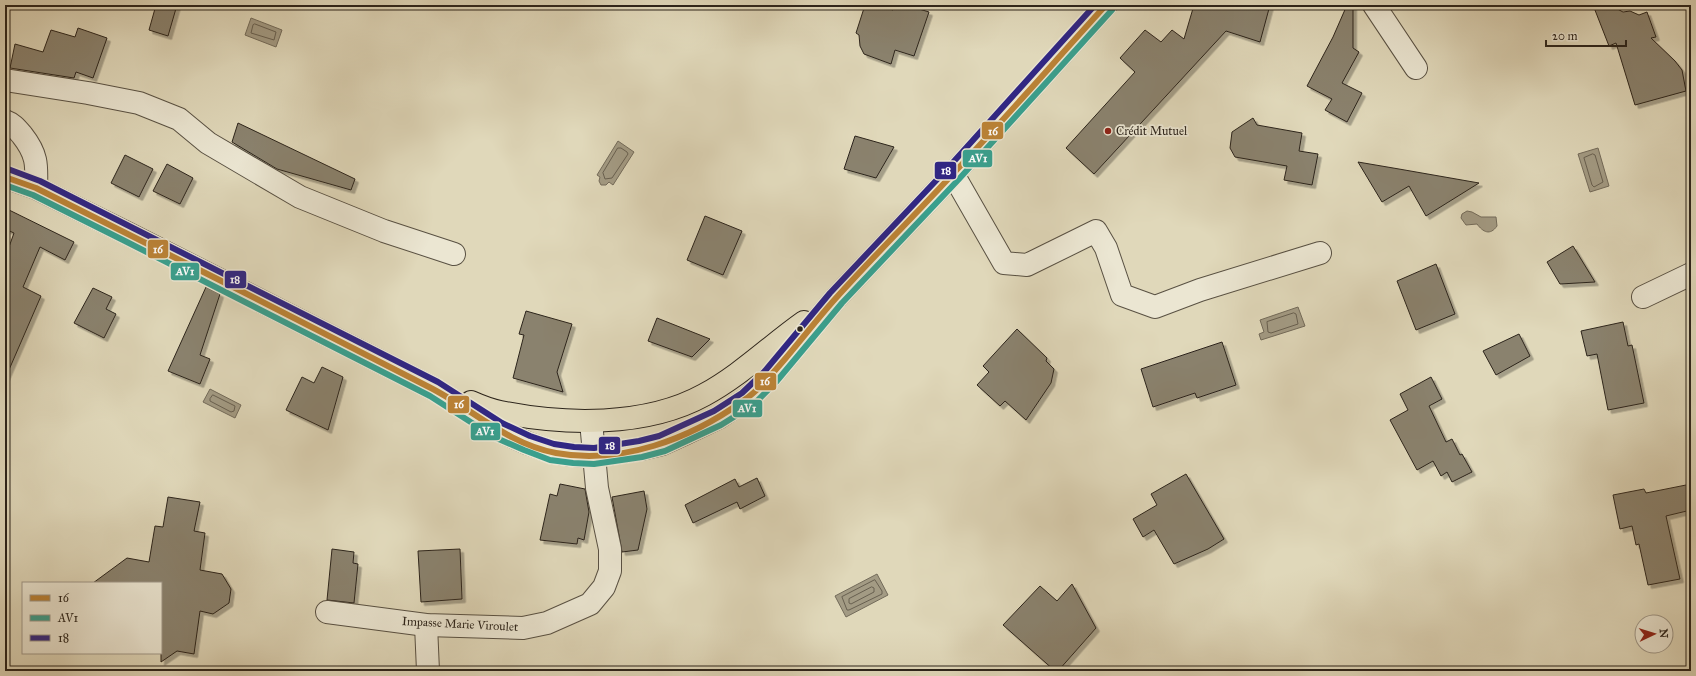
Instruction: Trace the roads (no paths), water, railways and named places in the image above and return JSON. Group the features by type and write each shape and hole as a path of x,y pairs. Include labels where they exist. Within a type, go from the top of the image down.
{"main road":[{"path":"5,177 36,188 434,389 498,430 527,443 552,452 573,455 594,456 641,449 662,444 718,418 747,399 770,377 836,298 953,174 1106,5"},
{"path":"434,389 498,412 530,417 591,421 634,418 670,410 704,396 743,371 798,326 836,298"}],"street":[{"path":"1374,5 1416,68"},
{"path":"5,80 88,93 139,103 179,119 208,143 300,197 384,231 454,254"},
{"path":"5,121 13,125 31,147 37,168 36,188"},
{"path":"953,174 1004,263 1027,265 1096,231 1106,248 1122,295 1155,307 1200,290 1320,253"},
{"path":"1643,297 1691,274"},
{"name":"Impasse Marie Viroulet","path":"327,612 426,625 523,628 547,623 590,604 604,587 610,572 610,549 597,488 591,421"},
{"path":"426,625 428,671"}],"water":[{"path":"251,18 282,30 276,47 245,35"},
{"path":"618,141 634,152 613,185 609,182 606,185 601,185 599,181 600,177 597,175"},
{"path":"1598,148 1609,186 1590,192 1578,154"},
{"path":"1467,211 1481,217 1496,217 1497,226 1492,231 1487,232 1477,224 1466,225 1461,218 1462,214"},
{"path":"1298,307 1305,326 1261,340 1259,334 1264,332 1260,320"},
{"path":"210,389 241,405 235,418 203,402"},
{"path":"877,574 888,595 846,617 835,596"}],"place":[{"name":"Crédit Mutuel","path":"1108,131"}]}
